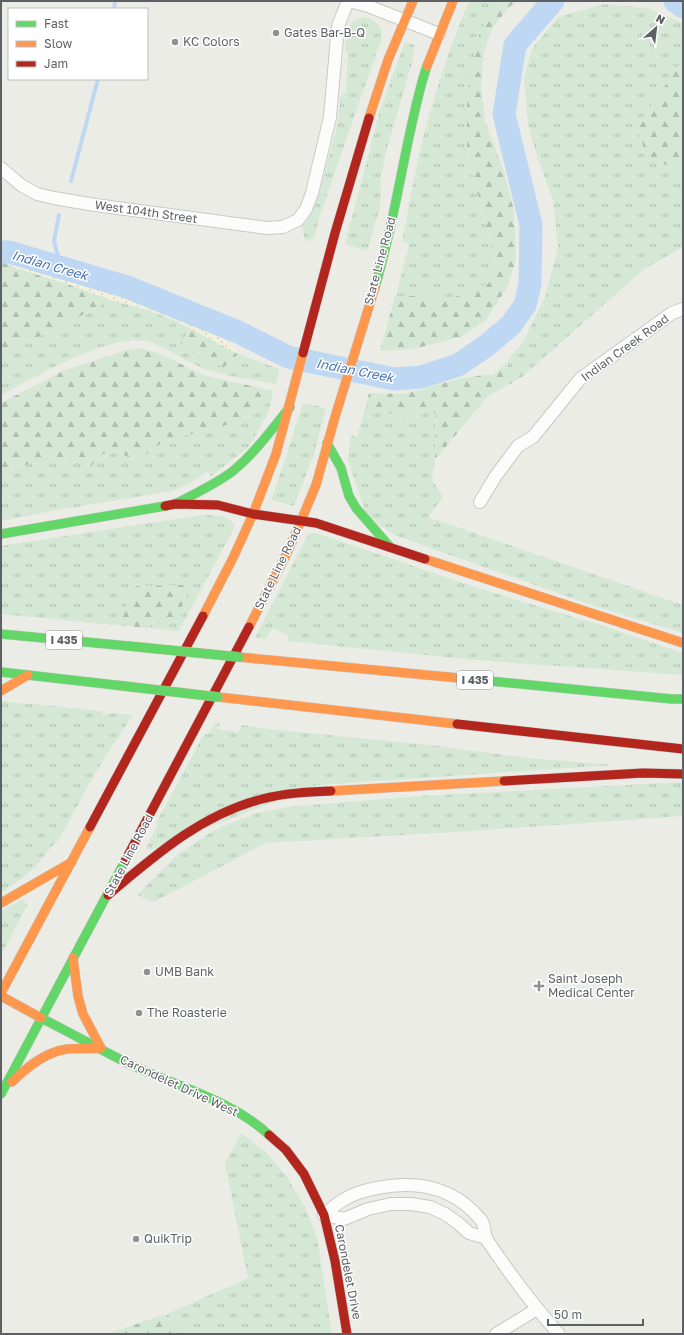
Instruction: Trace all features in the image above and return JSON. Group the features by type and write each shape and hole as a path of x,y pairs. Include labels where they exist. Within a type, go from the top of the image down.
{"main road":[{"path":"1,993 72,862 232,558 253,514 270,471 290,407 332,244 371,109 404,19 414,1"},
{"name":"State Line Road","path":"2,1092 108,895 267,593 301,521 316,484 334,417 384,257 406,148 422,80 453,1"},
{"path":"175,504 216,483 234,470 250,454 290,407"},
{"path":"327,443 341,468 349,496 356,508 392,549"},
{"path":"1,534 175,504 218,505 253,514 316,523 683,644"},
{"name":"I 435","path":"1,634 683,699"},
{"path":"1,672 683,749"},
{"path":"1,691 28,675"},
{"path":"108,895 164,848 190,830 208,820 232,810 255,801 277,795 306,792 643,773 683,774"},
{"path":"1,903 72,862"},
{"path":"2,1092 36,1061 57,1052 72,1049 101,1048 83,1014 78,996 73,958"},
{"name":"Carondelet Drive West","path":"1,996 136,1067 209,1098 234,1110 259,1125 286,1150 314,1193 324,1215"},
{"name":"Carondelet Drive","path":"324,1215 335,1261 347,1334"}],"street":[{"path":"348,1 368,6 404,19 439,34"},
{"name":"West 104th Street","path":"1,168 21,185 37,194 54,198 95,205 267,228 283,227 298,220 306,209 312,193 330,117 338,26 348,1"},
{"name":"Indian Creek Road","path":"480,502 518,446 533,437 580,379 672,313 683,309"},
{"path":"324,1215 343,1200 366,1190 389,1186 418,1185 435,1188 456,1198 474,1212 483,1222 486,1238 537,1309 559,1334"},
{"path":"324,1215 344,1219 391,1204 411,1204 430,1207 445,1214 469,1233 486,1238"},
{"path":"496,1334 537,1309"}],"green space":[{"path":"469,1 502,1 491,11 481,30 467,154 497,268 488,284 439,303 426,293 418,296 396,296 409,244 402,242 424,134 444,67"},
{"path":"502,1 517,1 508,8 492,29 484,52 481,86 485,121 504,172 514,211 516,259 508,286 486,320 461,337 413,349 380,351 395,296 418,296 426,293 439,303 488,284 497,268 467,154 467,94 475,47 481,30 491,11"},
{"path":"604,4 647,8 679,21 683,25 683,60 637,126 647,159 683,170 683,247 644,269 522,377 506,363 524,340 545,297 558,248 553,200 538,159 528,125 524,78 532,49 558,17"},
{"path":"366,17 376,23 380,29 381,40 320,215 314,238 305,242 302,225 308,219 316,204 336,130 340,96 346,92 348,55 345,48 349,27 352,22 357,19"},
{"path":"405,42 414,45 413,59 385,156 381,176 380,208 367,251 345,244 380,110"},
{"path":"683,60 683,170 647,159 637,126"},
{"path":"1,261 18,269 62,282 111,300 50,332 1,352"},
{"path":"111,300 152,312 192,329 180,342 224,367 238,354 279,369 276,384 217,372 198,366 152,343 146,341 130,341 112,344 92,350 52,368 1,395 1,352 50,332"},
{"path":"192,329 238,354 224,367 200,358 180,342"},
{"path":"139,348 161,354 203,375 273,391 272,398 252,408 242,421 168,440 153,448 142,459 132,459 116,451 103,454 90,467 85,462 54,461 1,468 1,403 65,370 127,350"},
{"path":"506,363 522,377 487,397 435,460 436,414 422,407 401,417 366,405 369,393 405,394 461,378 494,374"},
{"path":"272,398 267,415 249,447 211,476 208,471 192,482 172,491 1,521 1,468 54,461 85,462 90,467 103,454 116,451 132,459 142,459 153,448 168,440 242,421 252,408"},
{"path":"303,403 326,408 314,454 294,506 271,500"},
{"path":"366,405 401,417 422,407 436,414 435,460 432,480 443,497 428,517 683,605 683,633 594,606 416,543 395,535 376,523 365,511 348,460 351,435 357,437"},
{"path":"201,515 215,515 223,517 234,524 234,528 179,631 148,628 190,589 181,585 120,619 126,626 1,614 1,546"},
{"path":"310,533 316,533 481,589 597,624 683,653 683,675 475,660 287,641 289,636 272,628 266,639 255,638 307,536"},
{"path":"182,585 190,588 175,621 152,623 148,628 126,626 119,619 136,586"},
{"path":"1,701 103,711 102,715 114,713 133,715 97,770 58,841 38,864 20,880 1,893"},
{"path":"214,723 220,723 217,729 238,732 242,725 429,745 529,758 615,765 317,785 150,850 146,848 158,825 156,823 204,734 209,734"},
{"path":"683,782 683,816 487,830 266,843 154,902 137,895 176,856 214,830 256,813 295,806 421,796"},
{"path":"23,899 27,905 1,956 1,911"},
{"path":"241,1133 265,1151 287,1177 304,1205 317,1237 332,1334 185,1334 167,1314 248,1278 225,1164"},
{"path":"167,1314 185,1334 106,1334"}],"sand":[{"path":"1,257 28,260 138,295 187,315 219,333 238,354 176,321 143,308 111,300 62,282 18,269 1,261"}],"waterway":[{"path":"114,8 115,1"},
{"name":"Indian Creek","path":"1,252 9,252 127,287 238,332 288,357 394,379 421,377 458,365 486,346 511,325 525,305 530,284 531,225 504,114 515,45 553,1"},
{"name":"Indian Creek","path":"675,1 683,7"},
{"path":"71,181 98,80"},
{"path":"59,215 54,241 61,268"}],"traffic: fast":[{"path":"375,287 391,224 408,140 427,66"},
{"path":"177,503 213,484 233,471 256,449 290,407"},
{"path":"327,443 341,468 349,496 356,508 390,547"},
{"path":"1,534 165,506"},
{"path":"1,634 128,646"},
{"path":"128,646 239,657"},
{"path":"1,672 115,685"},
{"path":"469,679 683,699"},
{"path":"115,685 218,697"},
{"path":"1,1094 125,861"},
{"path":"41,1018 136,1067 223,1104 255,1123 269,1135"}],"traffic: slow":[{"path":"369,118 388,60 413,1"},
{"path":"427,66 453,1"},
{"path":"301,521 316,485 335,417 375,287"},
{"path":"253,514 276,454 303,353"},
{"path":"203,616 233,558 253,514"},
{"path":"249,627 287,553 301,521"},
{"path":"425,559 683,643"},
{"path":"239,657 469,679"},
{"path":"1,691 28,675"},
{"path":"218,697 457,724"},
{"path":"331,791 504,781"},
{"path":"1,993 90,827"},
{"path":"1,903 72,862"},
{"path":"12,1082 30,1066 51,1053 67,1049 101,1048 83,1014 78,996 73,958"},
{"path":"1,996 41,1018"}],"traffic: jam":[{"path":"303,353 335,233 369,118"},
{"path":"165,506 175,504 218,505 253,514 316,523 425,559"},
{"path":"90,827 203,616"},
{"path":"125,861 249,627"},
{"path":"457,724 683,749"},
{"path":"504,781 643,773 683,774"},
{"path":"108,895 161,851 199,826 219,815 240,806 279,795 331,791"},
{"path":"269,1135 286,1150 304,1174 324,1215 335,1261 347,1334"}],"place":[{"name":"Gates Bar-B-Q","path":"276,33"},
{"name":"KC Colors","path":"175,42"},
{"name":"UMB Bank","path":"147,972"},
{"name":"Saint Joseph Medical Center","path":"539,986"},
{"name":"The Roasterie","path":"139,1013"},
{"name":"QuikTrip","path":"136,1239"}]}
